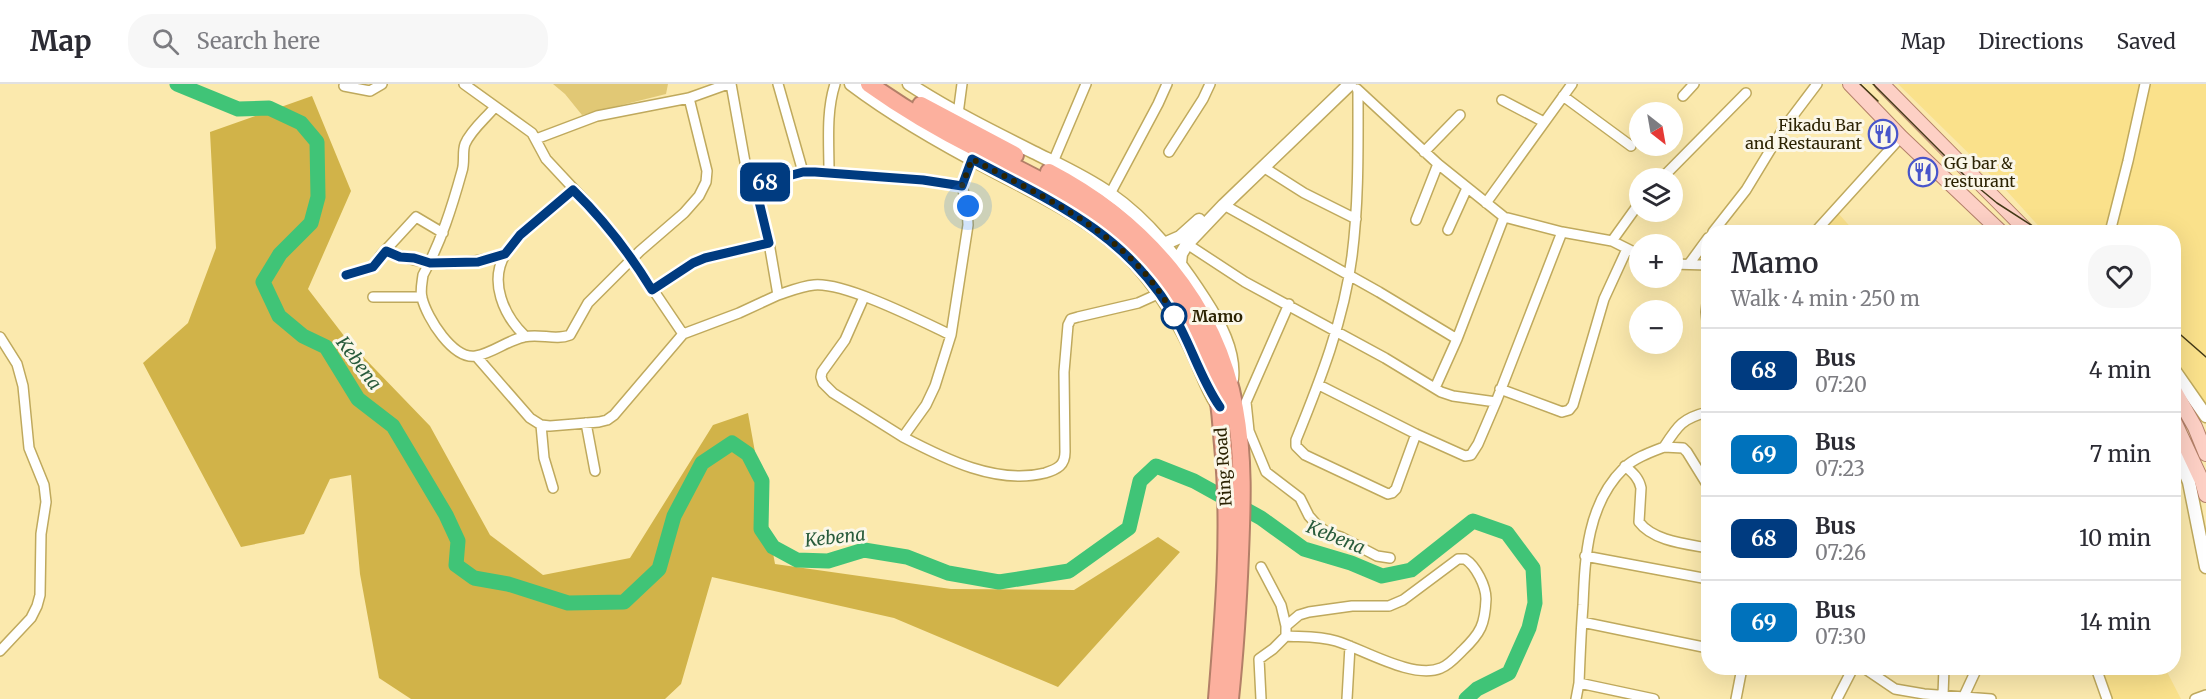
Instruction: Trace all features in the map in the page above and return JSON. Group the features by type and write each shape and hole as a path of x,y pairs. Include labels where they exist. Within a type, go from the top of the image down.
{"highway":[{"name":"Ring Road","path":"869,84 939,129 1056,188 1113,227 1133,244 1176,297 1194,330 1208,361 1230,437"},
{"name":"Ring Road","path":"888,84 949,121 1072,184 1117,214 1159,255 1197,308 1214,341 1231,390 1230,437 1241,511 1227,658 1216,699"},
{"name":"Ring Road","path":"1227,658 1230,699"}],"main road":[{"path":"1850,84 1901,137 1994,225"},
{"path":"1882,84 2021,225"},
{"path":"2181,401 2201,432 2206,454"},
{"path":"2181,436 2206,495"}],"street":[{"path":"344,86 370,91 382,84"},
{"path":"464,84 526,128 536,139 546,159 587,203 633,260 683,334"},
{"path":"536,139 597,117 689,98 729,84 745,162 755,185 769,243 778,295"},
{"path":"778,84 803,172"},
{"path":"830,172 828,126 836,84"},
{"path":"851,84 883,108 1072,213 1098,230 1122,250 1160,293 1172,312 1195,356 1209,392 1220,407"},
{"path":"909,84 958,114 1110,194 1133,212 1180,263 1218,322 1232,362 1231,390"},
{"path":"958,114 962,84"},
{"path":"1053,162 1086,84"},
{"path":"1110,194 1167,84"},
{"path":"1169,152 1210,84"},
{"path":"1164,244 1189,230 1340,84"},
{"path":"1486,203 1572,84"},
{"path":"1683,96 1694,84"},
{"path":"2111,225 2145,84"},
{"path":"1180,263 1181,254 1187,244 1224,205 1354,86"},
{"path":"1354,86 1424,152 1504,217 1562,232 1612,241 1629,250"},
{"path":"1354,86 1356,219 1349,276 1337,331 1319,384 1296,440 1296,446 1305,455 1388,494 1396,489 1416,434"},
{"path":"1718,225 1746,190 1811,87"},
{"path":"1672,168 1746,93"},
{"path":"1563,96 1629,145"},
{"path":"495,108 466,143 463,152 464,165 452,210 423,275 422,297 436,326 451,345 464,355 476,356 525,336 556,338 570,334 588,303 640,251 684,213 699,196 706,182 707,171 689,98"},
{"path":"1502,100 1544,122"},
{"path":"1424,152 1460,115"},
{"path":"1821,225 1901,137"},
{"path":"903,437 926,405 935,386 951,335 968,225 968,206 962,186 972,159"},
{"path":"1416,220 1438,164"},
{"path":"1263,167 1304,193 1356,219"},
{"path":"755,185 803,172 830,172 923,180 962,186"},
{"path":"1448,230 1467,188"},
{"path":"525,336 513,322 502,302 499,289 500,268 505,254 520,235 573,190"},
{"path":"1224,205 1457,339"},
{"path":"346,275 373,267 416,217 443,233"},
{"path":"1435,388 1457,339 1504,217"},
{"path":"1612,241 1629,217"},
{"path":"1319,384 1416,434 1465,456 1471,455 1496,402 1562,232"},
{"path":"652,290 693,263 705,258 769,243"},
{"path":"1187,244 1245,282 1289,304 1435,388 1453,396 1496,402"},
{"path":"1689,264 1701,248"},
{"path":"1500,389 1562,412 1569,410 1573,405 1604,300 1626,249"},
{"path":"386,251 400,257 430,263 478,262 505,254"},
{"path":"1683,264 1701,265"},
{"path":"476,356 530,418 541,425 550,426 607,420 614,415 683,334 739,314 778,295 816,284 852,291 951,335"},
{"path":"864,297 845,340 822,372 823,383 833,393 903,437 960,464 1012,477 1028,477 1060,467 1065,460 1064,372 1068,325 1071,320 1138,303 1160,293"},
{"path":"373,297 422,297"},
{"path":"1289,304 1246,402 1249,431 1266,472 1300,498 1309,516 1317,525 1328,533 1341,537 1377,556 1390,558"},
{"path":"0,337 17,364 23,386 29,448 44,485 46,502 41,534 40,595 31,618 0,651"},
{"path":"2181,380 2206,416"},
{"path":"1664,447 1676,428 1685,419 1701,414"},
{"path":"586,423 595,471"},
{"path":"541,425 544,458 553,488"},
{"path":"1576,699 1579,683 1585,556 1590,530 1603,496 1625,466 1651,451 1664,447 1683,448 1688,452 1701,474"},
{"path":"2181,463 2189,482 2206,567"},
{"path":"1625,466 1640,483 1638,516 1639,522 1647,531 1685,544 1701,547"},
{"path":"1585,556 1701,578"},
{"path":"1261,699 1259,659 1273,649 1286,631 1299,615 1352,606 1389,606 1403,600 1458,559 1465,559 1475,568 1486,594 1484,621 1480,632 1443,668 1424,670 1402,666 1326,638 1286,631"},
{"path":"1261,567 1281,605 1286,631"},
{"path":"1582,622 1701,647"},
{"path":"1347,699 1350,646"},
{"path":"1736,699 1741,675"},
{"path":"1837,699 1849,675"},
{"path":"1874,675 1895,689 1991,699"},
{"path":"1943,695 1944,675"},
{"path":"1964,696 1974,675"},
{"path":"2098,675 2107,699"},
{"path":"1579,683 1654,699"},
{"path":"2195,699 2206,695"}],"shaded area":[{"path":"553,84 668,84 666,94 582,115 565,94"},
{"path":"1898,84 2206,84 2206,413 2181,385 2181,225 2038,225 2006,190"},
{"path":"312,96 351,191 308,289 348,341 430,426 490,535 543,575 630,558 713,425 748,413 775,564 951,589 1074,590 1158,537 1180,552 1058,687 894,618 712,577 681,684 665,699 411,699 379,678 360,574 351,475 330,479 304,534 241,547 143,363 188,323 216,248 210,132"},
{"path":"1838,213 1849,225 1827,225"},
{"path":"2099,675 2169,675 2181,699 2108,699"}],"waterway":[{"name":"Kebena","path":"177,84 238,109 269,108 301,123 317,142 318,197 311,223 280,254 263,282 279,316 303,336 326,347 358,399 393,426 446,515 458,541 456,565 474,578 508,584 568,603 624,602 659,569 674,516 702,463 732,443 748,454 762,481 761,529 773,547 797,560 828,561 864,550 907,557 948,573 999,582 1069,571 1129,528 1140,481 1156,466 1194,481 1261,518 1304,549 1351,563 1382,576 1411,570 1473,521 1507,533 1533,568 1535,603 1529,628 1509,673 1477,689 1466,699"}],"tram line":[{"path":"1860,84 1878,101"},
{"path":"1873,84 1968,179 1997,203 2031,225"},
{"path":"2181,335 2206,357"}],"bus line":[{"name":"68","path":"346,275 373,267 386,251 400,257 430,263 458,264 478,262 505,254 520,235 550,212 573,190 587,203 633,260 652,290 693,263 705,258 769,243 755,185 803,172 830,172 923,180 962,186 972,159 1072,213 1098,230 1122,250 1160,293 1172,312 1195,356 1209,392 1220,407"}],"place":[{"name":"Fikadu Bar and Restaurant","path":"1883,134"},
{"name":"GG bar & resturant","path":"1923,172"},
{"name":"Mamo","path":"1174,316"}],"route":[{"path":"968,206 962,186 972,159 1072,213 1098,230 1140,269 1160,293 1174,316"}]}
